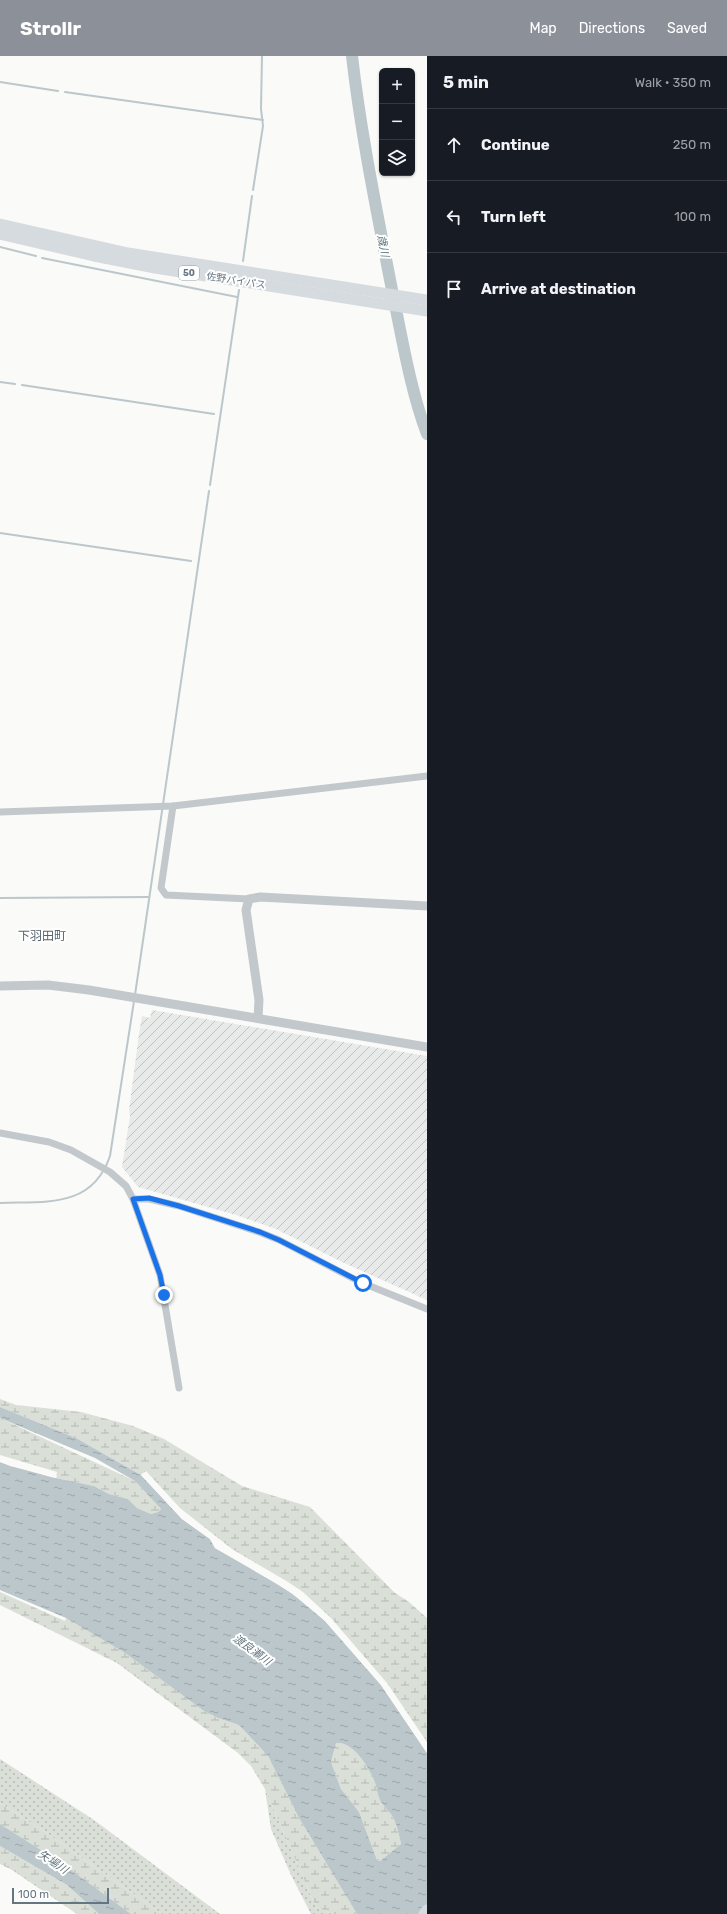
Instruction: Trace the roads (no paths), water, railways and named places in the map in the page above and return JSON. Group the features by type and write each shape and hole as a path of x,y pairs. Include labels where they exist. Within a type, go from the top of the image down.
{"main road":[{"name":"佐野バイパス","path":"0,224 128,253 427,300"},
{"name":"佐野バイパス","path":"0,234 94,256 155,268 427,311"},
{"path":"424,1914 427,1910"}],"street":[{"path":"0,812 166,806 427,776"},
{"path":"166,806 161,888 166,895 249,899 260,897 427,906"},
{"path":"249,899 246,910 259,1000 258,1018"},
{"path":"0,986 48,985 130,996 427,1047"},
{"path":"0,1132 58,1144 110,1172 126,1186 133,1199 160,1275 179,1388"},
{"path":"133,1199 149,1198 260,1232 279,1240 360,1282 427,1309"}],"water":[{"name":"渡良瀬川","path":"0,1407 76,1438 141,1475 182,1519 210,1539 215,1548 265,1576 306,1603 325,1621 381,1685 427,1753 427,1914 357,1914 299,1818 268,1756 239,1725 218,1718 204,1711 125,1653 66,1618 0,1590 0,1462 51,1477 94,1486 109,1494 128,1499 137,1508 151,1514 158,1512 161,1509 135,1481 95,1458 0,1418","holes":["336,1743 342,1743 354,1750 368,1768 374,1780 381,1802 393,1817 397,1827 401,1844 380,1861 377,1860 359,1812 341,1789 331,1762"]},
{"name":"矢場川","path":"0,1824 63,1864 131,1914 99,1914 67,1885 0,1846"}],"waterway":[{"path":"253,190 263,126 261,109 262,56"},
{"name":"歳川","path":"352,56 375,203 392,290 411,381 427,434"},
{"path":"0,82 58,91"},
{"path":"65,92 263,120"},
{"path":"243,261 252,196"},
{"path":"0,247 36,256"},
{"path":"42,258 237,297"},
{"path":"210,485 239,290"},
{"path":"0,382 15,384"},
{"path":"22,385 214,414"},
{"path":"135,995 209,491"},
{"path":"0,533 191,561"},
{"path":"0,898 149,897"},
{"path":"0,1203 65,1199 79,1194 92,1185 102,1173 110,1156 134,1001"}],"district":[{"name":"下羽田町","path":"42,936"}]}
